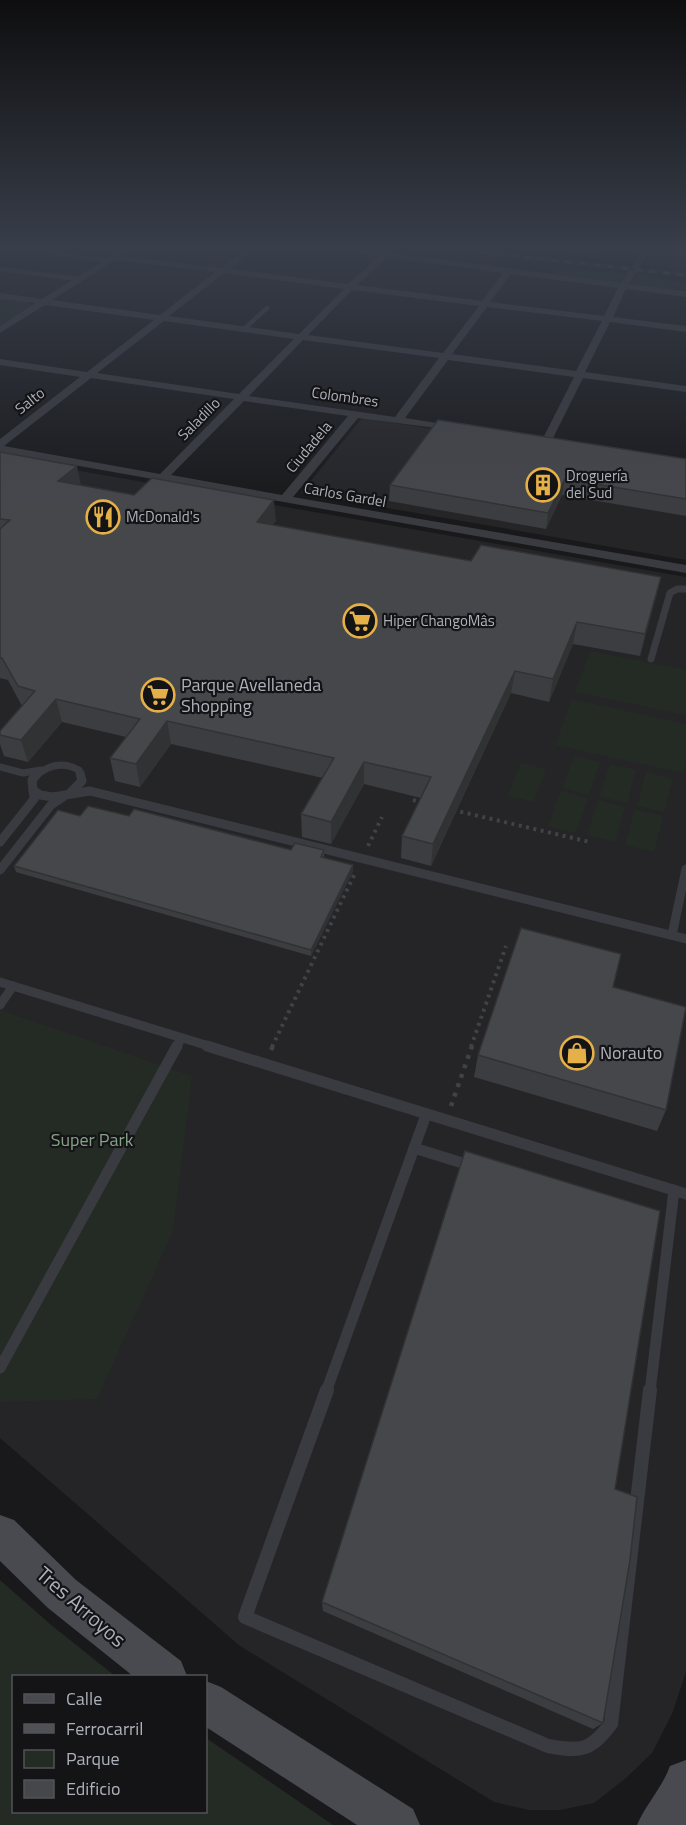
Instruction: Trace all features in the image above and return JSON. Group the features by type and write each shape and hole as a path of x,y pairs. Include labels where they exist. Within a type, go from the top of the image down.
{"main road":[{"name":"Tres Arroyos","path":"0,1534 62,1594 163,1675"},
{"path":"207,1703 394,1820"},
{"path":"660,1825 680,1798 686,1782"}],"street":[{"name":"Salto","path":"0,444 138,335"},
{"path":"280,335 686,389"},
{"name":"Saladillo","path":"162,478 304,335"},
{"path":"398,420 460,335"},
{"path":"557,444 540,441 580,375 598,335"},
{"name":"Colombres","path":"0,362 466,430"},
{"name":"Ciudadela","path":"284,500 356,414"},
{"name":"Carlos Gardel","path":"0,449 686,569"}],"lane":[{"path":"651,659 670,593 677,589 686,589"},
{"path":"0,767 23,773 58,765 74,767 79,770 85,789 90,791 686,939"},
{"path":"32,788 32,780 41,770"},
{"path":"0,842 34,799 30,779 23,773"},
{"path":"0,870 51,805 67,795 82,781"},
{"path":"32,788 49,798 90,791"},
{"path":"672,935 686,869"},
{"path":"0,982 680,1192 664,1225 611,1724 597,1743 577,1752 548,1746 245,1617 426,1115"},
{"path":"0,1005 13,986"},
{"path":"0,1368 181,1039"},
{"path":"414,1148 481,1169"}],"path":[{"path":"412,800 424,803"},
{"path":"446,808 590,842"},
{"path":"271,1050 382,817"},
{"path":"443,1104 453,1107 506,946"},
{"path":"261,1046 280,1052"}],"shaded area":[{"path":"362,418 686,468 686,560 301,493"},
{"path":"0,457 686,577 686,1672 672,1714 652,1753 626,1778 594,1803 560,1810 529,1810 494,1802 240,1646 0,1438"}],"green space":[{"path":"590,651 686,670 686,715 575,692"},
{"path":"572,699 686,724 686,760 683,773 555,745"},
{"path":"574,756 600,762 589,795 562,788"},
{"path":"521,763 546,769 534,802 507,796"},
{"path":"610,764 636,770 627,803 599,797"},
{"path":"646,772 673,779 664,812 637,806"},
{"path":"561,791 588,798 576,833 548,826"},
{"path":"598,800 625,807 615,842 587,835"},
{"path":"635,809 663,816 654,852 625,845"},
{"name":"Super Park","path":"0,1010 192,1076 173,1231 97,1399 0,1402"},
{"path":"0,1580 114,1675 12,1675 12,1813 207,1813 207,1739 333,1825 0,1825"}],"building":[{"name":"Droguería del Sud","path":"438,420 686,459 686,499 565,479 548,513 390,485"},
{"path":"0,452 77,466 58,481 134,495 152,478 274,500 257,522 471,561 481,545 661,577 645,634 577,622 553,679 515,671 433,844 402,836 431,777 364,762 331,822 301,814 334,758 167,721 136,764 110,758 140,719 56,699 21,740 0,735 0,731 35,691 18,686 0,658 0,529 10,520 0,519"},
{"path":"88,806 129,816 134,809 291,850 295,843 324,850 321,857 353,865 311,950 14,866 58,810 80,816"},
{"name":"Norauto","path":"521,928 621,954 613,987 686,1007 666,1110 478,1055"},
{"path":"465,1151 660,1211 615,1489 637,1497 630,1560 603,1723 322,1602"}],"place":[{"name":"Droguería del Sud","path":"543,485"},
{"name":"McDonald's","path":"103,517"},
{"name":"Hiper ChangoMâs","path":"360,621"},
{"name":"Parque Avellaneda Shopping","path":"158,695"},
{"name":"Norauto","path":"577,1053"}]}
